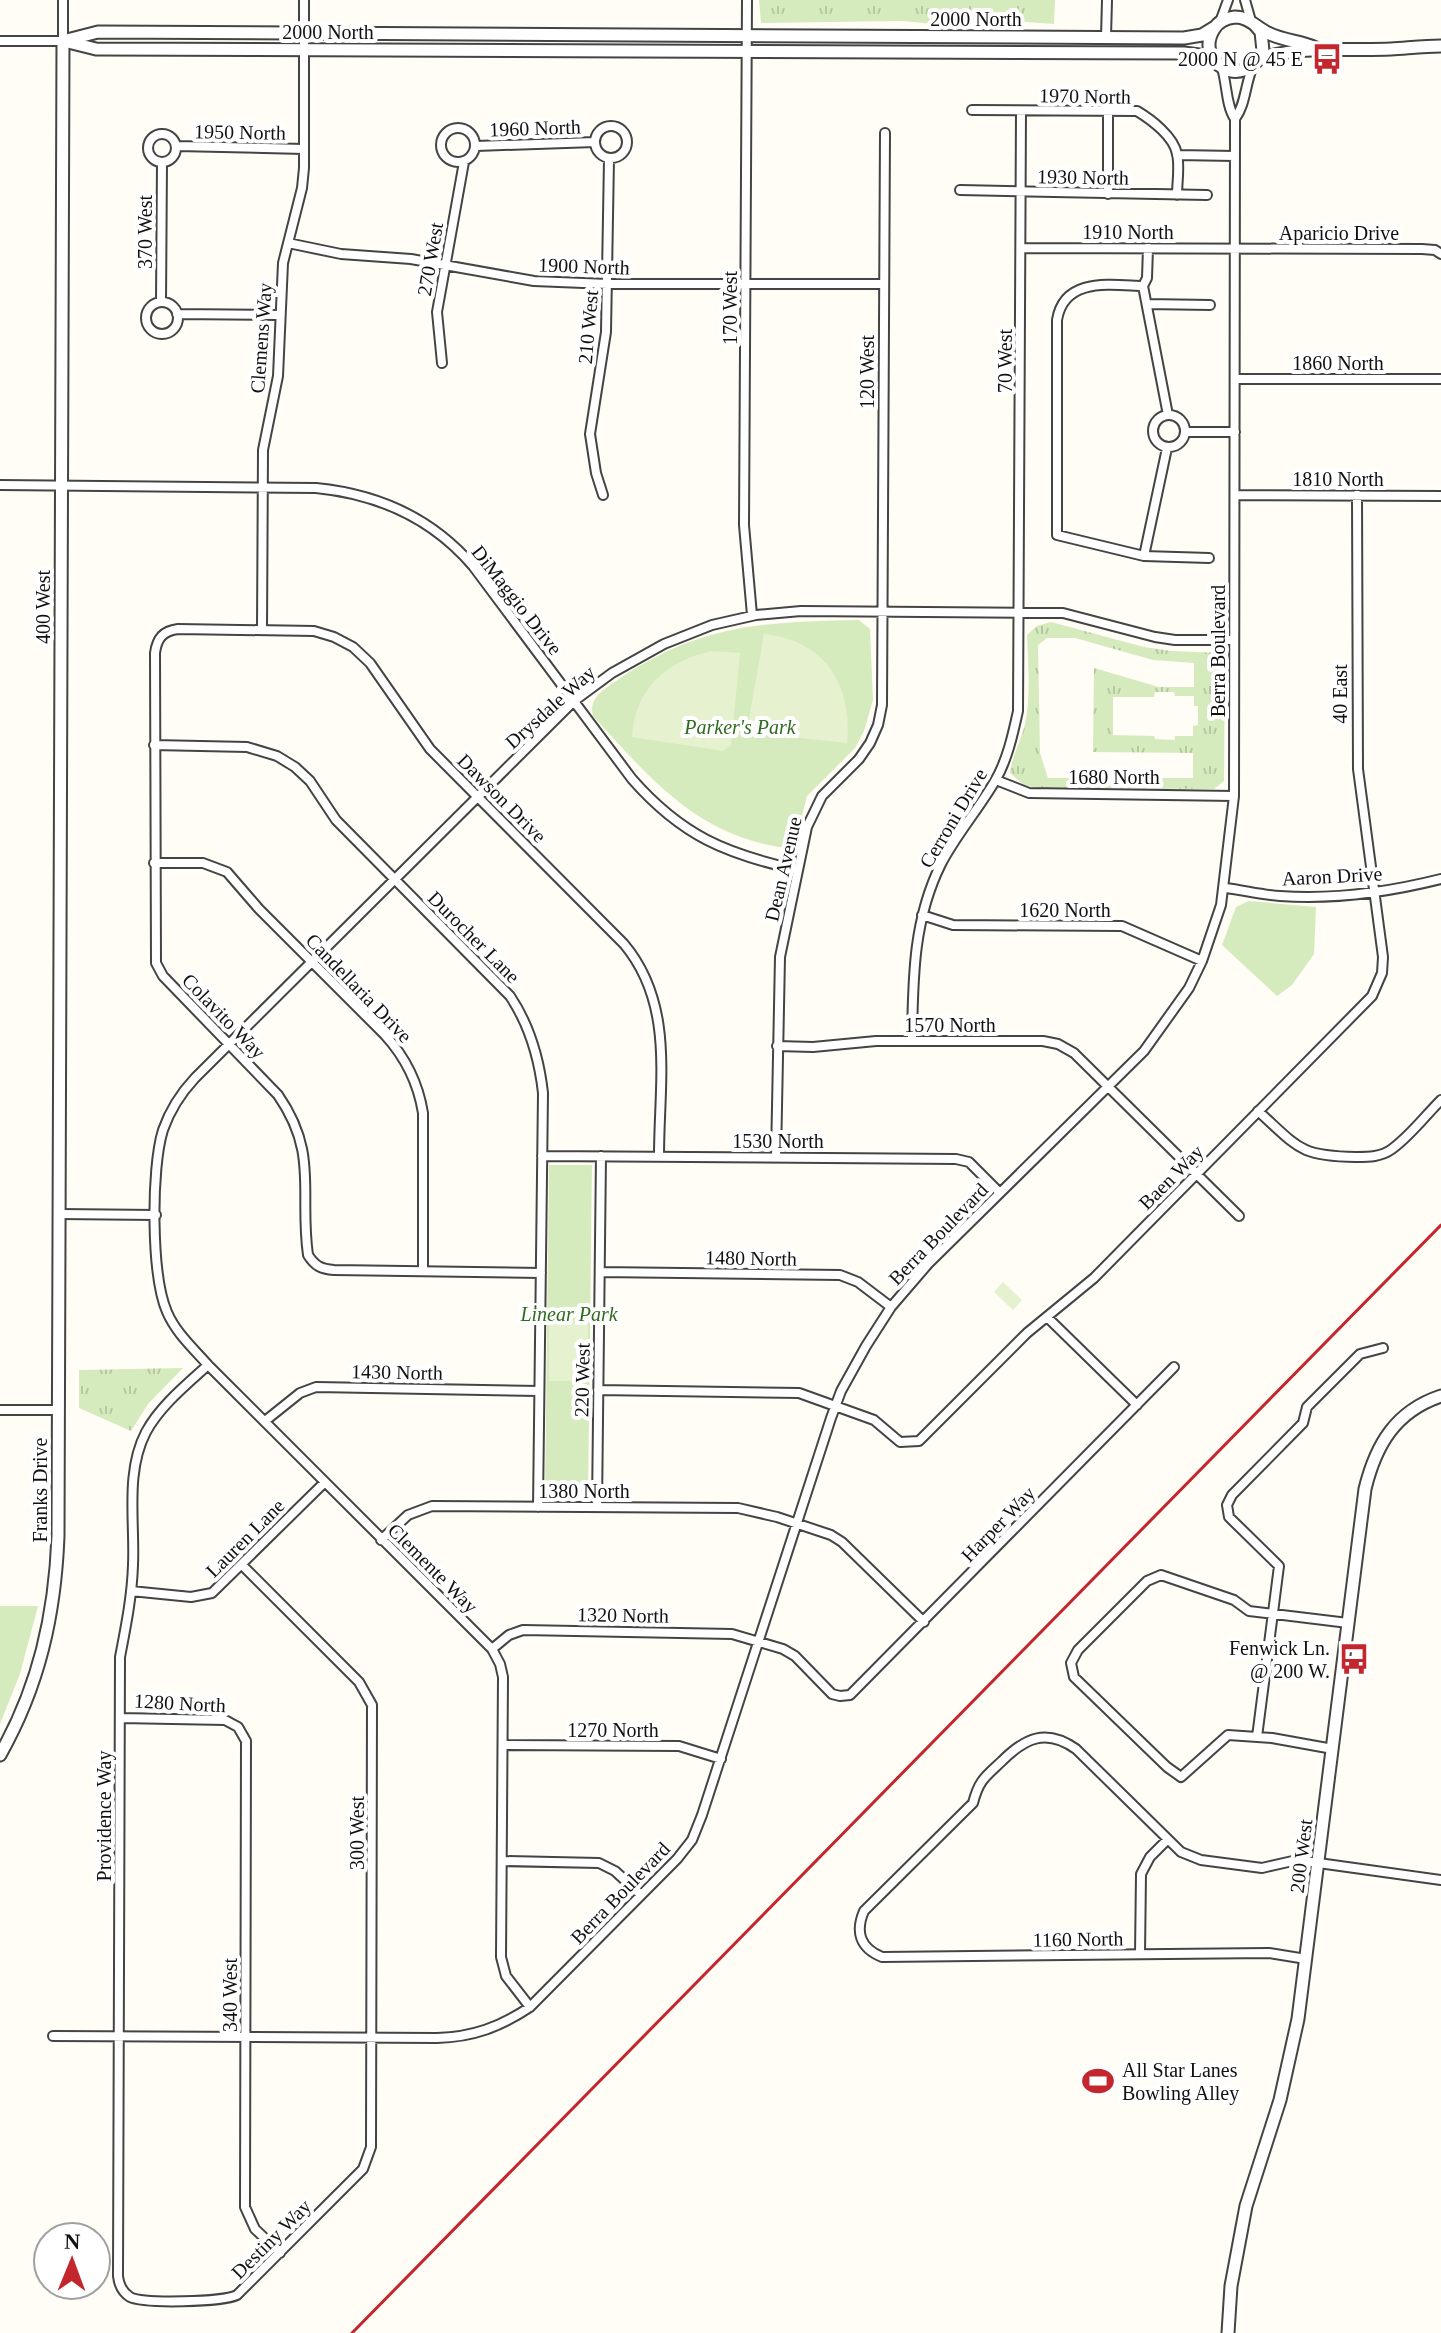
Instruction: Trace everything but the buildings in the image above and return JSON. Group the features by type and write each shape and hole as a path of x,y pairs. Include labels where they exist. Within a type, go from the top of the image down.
{"street":[{"name":"400 West","path":"59,1214 63,0"},
{"name":"Clemens Way","path":"262,630 263,450 278,376 283,263 302,188 304,0"},
{"name":"170 West","path":"747,0 744,525 752,615"},
{"path":"1106,37 1107,0"},
{"path":"1228,0 1209,41 1212,56 1219,65 1238,72 1280,53 1316,48 1441,46"},
{"path":"1245,0 1253,23 1264,41 1256,63"},
{"path":"1217,25 1231,18 1253,23 1267,33 1316,48"},
{"name":"2000 North","path":"63,41 98,32 1193,37 1210,32 1217,25"},
{"name":"2000 North","path":"0,41 63,41 96,49 1184,53 1199,55 1219,65"},
{"name":"Berra Boulevard","path":"1235,119 1242,109 1245,88 1256,63"},
{"name":"Berra Boulevard","path":"53,2036 467,2036 494,2028 530,2007 692,1840 835,1405 866,1346 891,1307 928,1264 1144,1051 1189,988 1202,961 1225,888 1234,796 1235,119 1229,110 1228,88 1219,65"},
{"name":"1970 North","path":"972,110 1137,111 1173,142 1177,155"},
{"name":"70 West","path":"1020,612 1021,111"},
{"path":"1108,111 1108,194"},
{"path":"607,127 617,127 625,134 628,144 624,153 609,159 600,155 595,142 598,132 607,127"},
{"path":"453,128 464,129 473,135 476,146 472,156 464,162 453,162 444,155 441,145 444,135 453,128"},
{"path":"160,133 174,139 177,146 173,157 162,162 149,155 148,143 160,133"},
{"name":"120 West","path":"882,611 885,133"},
{"name":"1960 North","path":"476,146 595,142"},
{"name":"1950 North","path":"177,146 304,149"},
{"path":"1177,195 1177,155 1235,156"},
{"name":"210 West","path":"603,495 590,434 604,348 609,159"},
{"name":"370 West","path":"161,302 162,162"},
{"name":"270 West","path":"442,363 436,324 464,162"},
{"name":"1930 North","path":"960,190 1207,195"},
{"name":"1900 North","path":"288,243 319,251 411,259 534,281 883,284"},
{"name":"1910 North","path":"1021,248 1235,249"},
{"path":"1148,248 1147,278 1143,286 1168,415"},
{"name":"Aparicio Drive","path":"1235,249 1422,249 1441,254"},
{"path":"1143,286 1088,286 1074,291 1061,307 1057,320 1057,535 1144,556 1209,558"},
{"path":"161,302 173,307 177,323 168,332 160,334 147,324 146,315 150,307 161,302"},
{"path":"1147,304 1210,305"},
{"path":"177,314 279,315"},
{"name":"1860 North","path":"1235,379 1441,379"},
{"path":"1168,415 1180,419 1186,432 1180,444 1167,448 1155,441 1153,428 1156,422 1168,415"},
{"path":"1186,432 1235,432"},
{"path":"1144,556 1167,448"},
{"name":"DiMaggio Drive","path":"0,485 316,488 345,491 389,504 431,527 454,545 473,566 643,792 680,824 730,852 798,870"},
{"name":"1810 North","path":"1235,495 1441,496"},
{"name":"40 East","path":"1357,495 1357,756 1374,892"},
{"name":"Drysdale Way","path":"156,1215 157,1163 161,1139 169,1116 187,1086 574,701 612,673 664,644 695,631 752,615 801,611 1063,613 1175,640 1234,640"},
{"name":"Dean Avenue","path":"776,1157 780,957 807,827 816,805 859,759 878,725 882,705 882,611"},
{"name":"Cerroni Drive","path":"912,1040 915,952 931,887 952,843 996,780 1018,711 1020,612"},
{"name":"Dawson Drive","path":"161,635 178,629 314,631 353,647 370,663 430,749 624,944 644,972 659,1018 659,1156"},
{"name":"Colavito Way","path":"161,635 155,653 156,963 163,976 278,1095 296,1125 306,1162 307,1245 313,1263 322,1269 334,1270 423,1271"},
{"name":"Durocher Lane","path":"154,745 247,747 286,761 310,781 336,820 510,996 523,1018 537,1054 542,1080 538,1507"},
{"name":"1680 North","path":"996,780 1029,793 1234,796"},
{"name":"Candellaria Drive","path":"154,863 203,863 227,872 394,1044 408,1065 418,1088 424,1125 423,1271"},
{"name":"Aaron Drive","path":"1225,888 1278,896 1319,897 1374,892 1441,879"},
{"name":"Baen Way","path":"835,1405 874,1420 894,1437 909,1443 926,1436 1027,1333 1094,1278 1376,989 1382,973 1383,957 1374,892"},
{"name":"1620 North","path":"922,915 953,925 1122,926 1202,961"},
{"name":"1570 North","path":"777,1046 813,1047 912,1040 1050,1042 1074,1053 1239,1216"},
{"path":"1258,1111 1294,1144 1311,1154 1321,1157 1373,1157 1395,1147 1441,1100"},
{"name":"1530 North","path":"542,1156 956,1159 969,1162 1000,1193"},
{"name":"220 West","path":"597,1507 601,1156"},
{"path":"59,1214 156,1215"},
{"name":"Franks Drive","path":"0,1755 36,1676 48,1634 55,1592 58,1536 59,1214"},
{"name":"Clemente Way","path":"156,1215 156,1272 161,1297 178,1333 492,1649 500,1664 503,1677 502,1963 506,1976 530,2007"},
{"path":"423,1271 541,1273"},
{"name":"1480 North","path":"600,1272 840,1275 858,1282 891,1307"},
{"path":"1047,1317 1137,1405"},
{"path":"1257,1737 1279,1566 1229,1517 1227,1505 1232,1495 1303,1423 1307,1407 1360,1354 1383,1348"},
{"name":"Providence Way","path":"125,2293 118,2276 120,1657 131,1591 134,1477 141,1444 156,1416 208,1365"},
{"name":"Harper Way","path":"840,1696 858,1690 1174,1367"},
{"name":"1430 North","path":"265,1421 293,1397 316,1387 539,1391"},
{"path":"598,1390 784,1391 812,1396 835,1405"},
{"name":"200 West","path":"1228,2333 1231,2286 1241,2230 1292,2053 1365,1489 1379,1445 1393,1426 1409,1411 1441,1396"},
{"path":"0,1410 58,1410"},
{"name":"Lauren Lane","path":"131,1591 201,1597 216,1590 325,1482"},
{"name":"1380 North","path":"381,1540 402,1520 424,1508 440,1506 738,1508 757,1511 831,1535 842,1542 924,1622"},
{"name":"300 West","path":"242,1565 359,1682 372,1705 370,2154"},
{"path":"1333,1749 1228,1735 1181,1777 1074,1677 1071,1663 1078,1650 1154,1576 1169,1577 1234,1600 1249,1611 1348,1623"},
{"name":"1320 North","path":"492,1649 509,1635 530,1630 724,1632 789,1652 832,1694 840,1696"},
{"name":"1280 North","path":"120,1718 220,1719 238,1727"},
{"name":"340 West","path":"238,1727 247,1747 245,2207 255,2229 280,2253"},
{"name":"1160 North","path":"1167,1840 1076,1749 1057,1739 1042,1737 1026,1741 1019,1744 978,1784 973,1803 864,1911 859,1922 859,1935 863,1945 882,1957 1269,1953 1306,1959"},
{"name":"1270 North","path":"503,1745 679,1746 721,1759"},
{"path":"1140,1954 1141,1874 1150,1857 1167,1840 1181,1852 1201,1860 1262,1868 1297,1860 1441,1880"},
{"path":"502,1861 599,1863 615,1871 641,1895"},
{"name":"Destiny Way","path":"125,2293 143,2300 227,2299 241,2292 363,2169 370,2154"}],"green space":[{"path":"759,0 1055,0 1054,24 1012,21 933,24 903,21 761,23"},
{"name":"Parker's Park","path":"859,620 870,629 873,700 864,731 855,748 807,796 793,850 766,845 726,831 683,805 663,789 593,716 595,699 608,686 678,647 706,637 762,625"},
{"path":"1051,622 1144,647 1222,653 1225,659 1224,781 1214,789 1035,788 1023,784 1010,773 1027,713 1027,635 1037,626","holes":["1047,638 1075,638 1153,660 1194,663 1194,687 1159,687 1094,668 1093,752 1193,753 1193,778 1048,778 1040,753 1038,645","1155,692 1194,696 1194,706 1198,706 1198,725 1193,726 1193,736 1175,736 1175,740 1113,735 1113,697 1154,697"]},
{"path":"764,634 803,645 830,669 845,702 847,743 754,733 748,725"},
{"path":"713,651 740,653 731,745 723,751 632,737 640,704 657,679 682,661"},
{"path":"1249,901 1316,907 1314,954 1292,985 1277,996 1222,945 1236,907"},
{"name":"Linear Park","path":"549,1165 592,1165 588,1498 545,1498"},
{"path":"1003,1282 1022,1300 1013,1310 994,1292"},
{"path":"549,1322 588,1323 587,1381 549,1381"},
{"path":"183,1368 148,1404 131,1431 79,1408 79,1370"},
{"path":"0,1606 38,1606 20,1674 0,1724"}],"railway":[{"path":"352,2333 1441,1225"}],"place":[{"name":"2000 N @ 45 E","path":"1327,59"},
{"name":"Fenwick Ln. @ 200 W.","path":"1354,1659"},
{"name":"All Star Lanes Bowling Alley","path":"1098,2081"}]}
